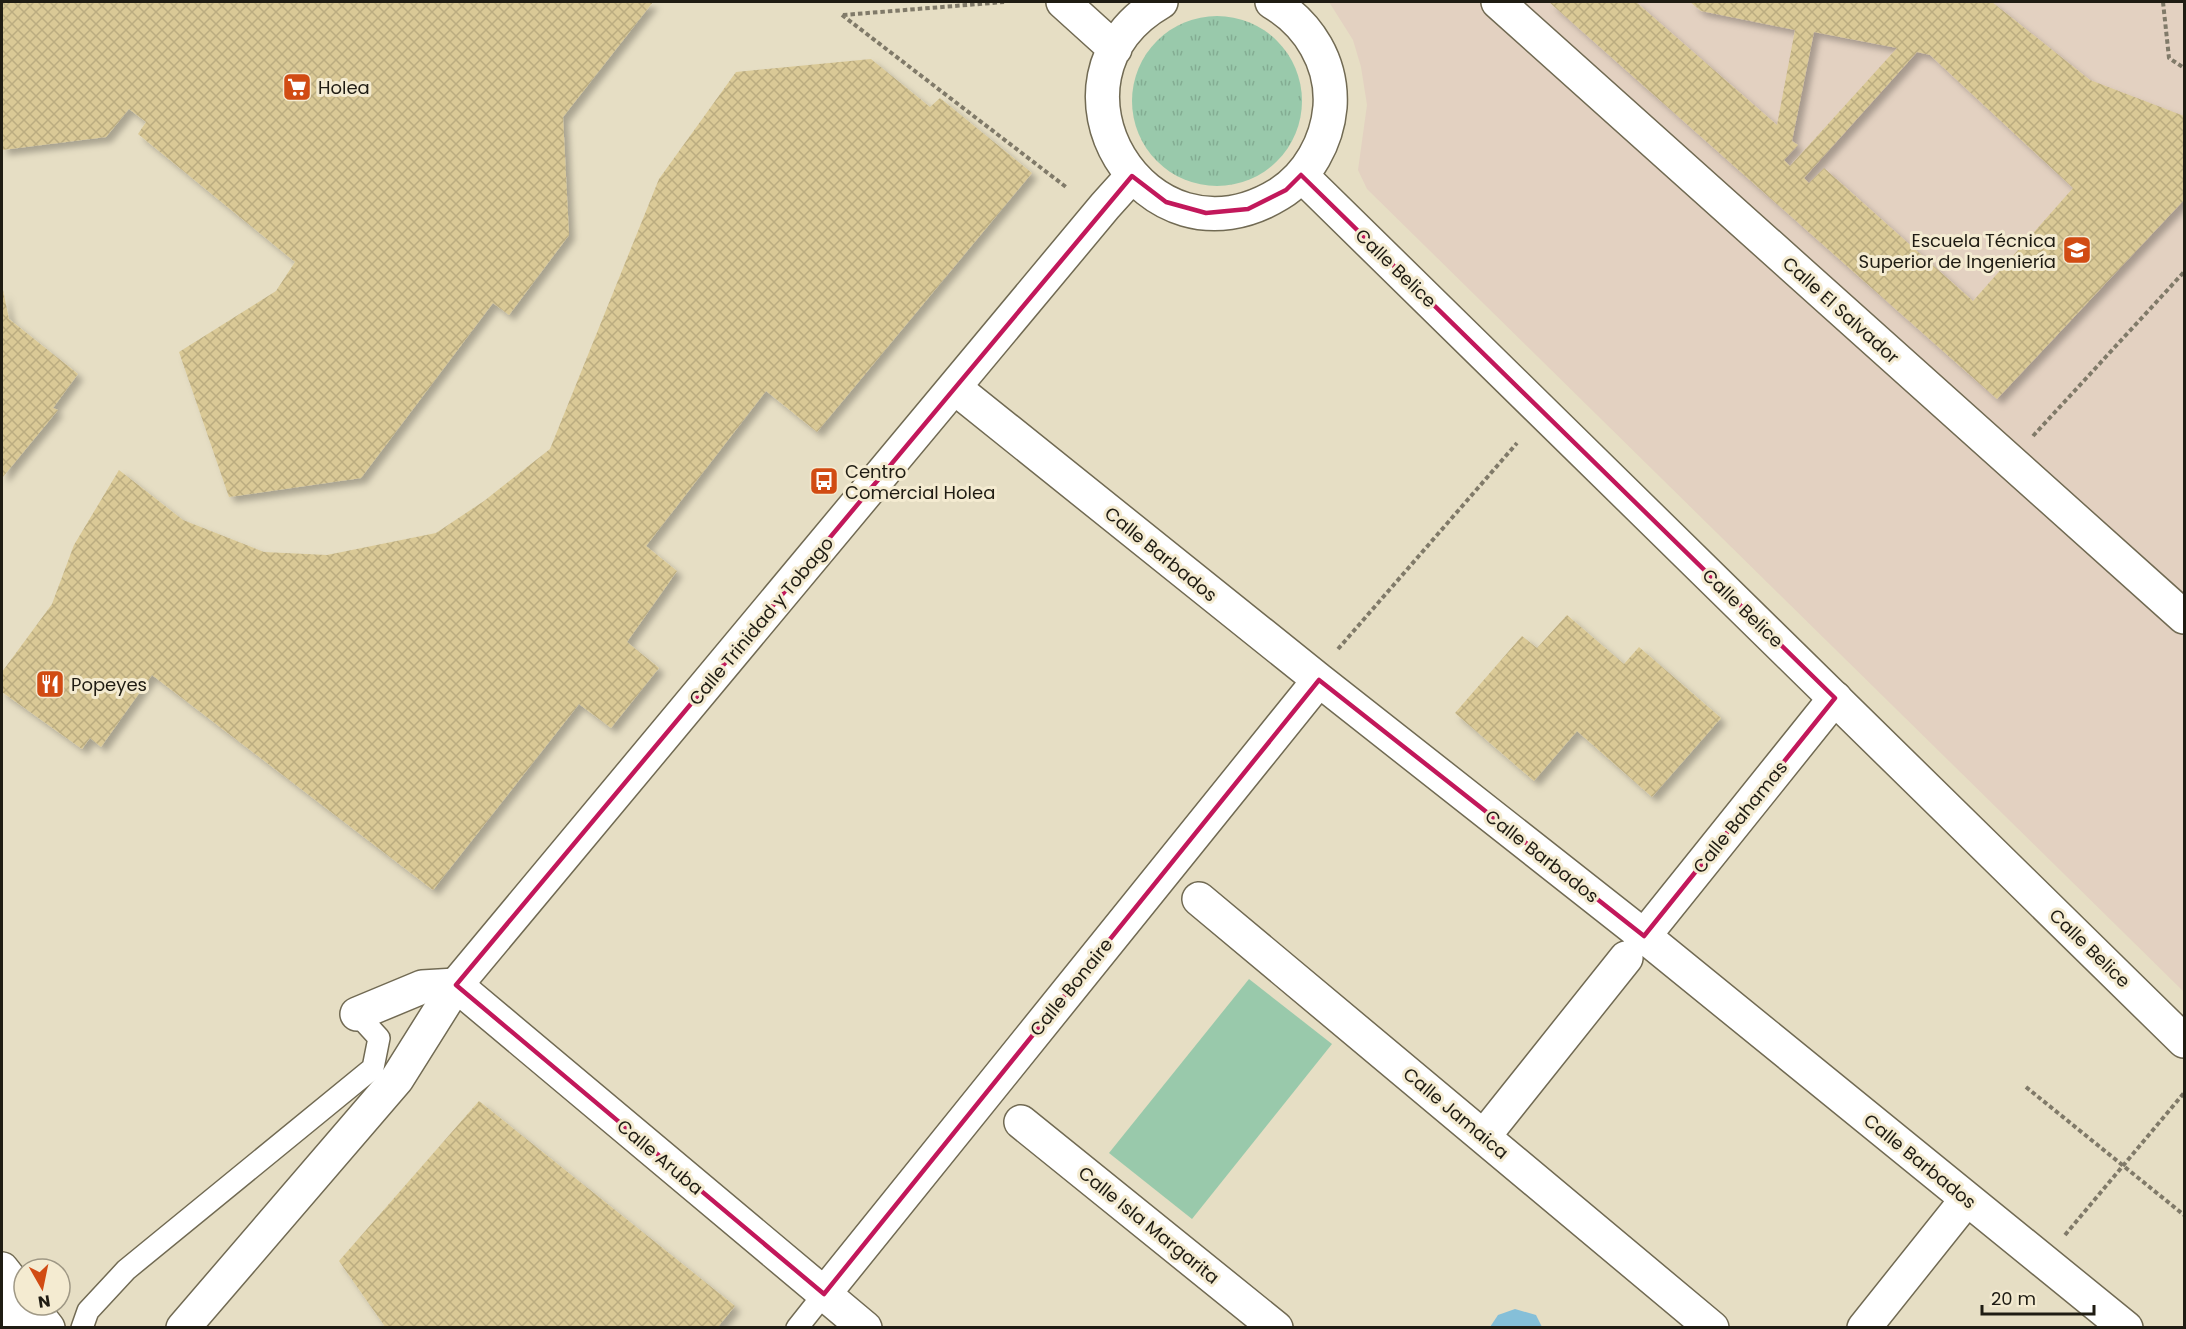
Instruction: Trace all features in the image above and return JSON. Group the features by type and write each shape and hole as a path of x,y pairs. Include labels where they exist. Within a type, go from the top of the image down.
{"main road":[{"path":"1064,2 1115,49"},
{"path":"1161,2 1147,10 1134,22 1115,49 1104,81 1104,115 1113,148 1121,163 1132,176 1147,190 1166,202 1206,213 1227,213 1248,209 1286,190 1311,163 1325,135 1329,120 1330,89 1323,59 1316,45 1284,4"},
{"name":"Calle El Salvador","path":"1498,2 2184,617"},
{"name":"Calle Belice","path":"1301,175 2184,1041"},
{"name":"Calle Trinidad y Tobago","path":"183,1328 397,1079 456,985 955,388 1104,206 1132,176"},
{"name":"Calle Barbados","path":"955,388 1327,667 1635,947 1967,1199 2126,1328"},
{"name":"Calle Bonaire","path":"824,1294 1327,667"},
{"name":"Calle Bahamas","path":"1484,1136 1836,698"},
{"name":"Calle Jamaica","path":"1199,899 1712,1328"},
{"path":"357,1014 422,987 456,985"},
{"name":"Calle Aruba","path":"456,985 865,1328"},
{"name":"Calle Isla Margarita","path":"1021,1122 1276,1328"},
{"path":"1864,1328 1967,1199"},
{"path":"2,1269 12,1282"},
{"path":"2,1309 20,1328"}],"lane":[{"path":"357,1014 379,1038 373,1068"},
{"path":"81,1328 88,1311 126,1270 373,1068 415,1049"},
{"path":"797,1328 824,1294"}],"path":[{"path":"1004,2 842,15 1066,187"},
{"path":"2163,2 2169,58 2184,68"},
{"path":"2026,443 2184,272"},
{"path":"1327,667 1517,443"},
{"path":"2026,1087 2184,1215"},
{"path":"2061,1240 2184,1093"}],"highlighted area":[{"path":"1301,175 1835,698 1644,936 1319,680 824,1294 456,985 1132,176 1166,202 1206,213 1248,209 1286,190"}],"shaded area":[{"path":"1329,2 2184,2 2184,992 1367,189 1358,170 1367,105 1361,67 1353,40"}],"green space":[{"path":"1217,16 1250,22 1277,41 1296,68 1302,101 1296,134 1277,161 1250,180 1217,186 1184,180 1157,161 1138,134 1132,101 1138,68 1157,41 1184,22"},
{"path":"1249,979 1332,1044 1192,1219 1109,1153"}],"water":[{"path":"1515,1309 1536,1315 1542,1327 1490,1327 1498,1315"}],"building":[{"path":"2,2 653,2 563,117 569,235 509,315 493,303 361,478 229,497 179,352 276,291 295,262 138,134 146,122 129,109 106,137 2,150"},
{"name":"Escuela Técnica Superior de Ingeniería","path":"1549,2 1636,2 1777,125 1795,30 1701,11 1690,2 1992,2 2090,80 2184,116 2184,200 1997,399","holes":["1814,32 1897,48 1790,166 1784,160 1798,145 1792,141","1917,52 1930,55 2073,188 1973,301 1824,168 1809,183 1804,178"]},
{"path":"871,59 930,107 940,98 1032,173 817,432 766,391 646,546 677,571 627,642 659,668 611,728 579,704 433,890 152,675 101,747 90,738 82,749 2,692 2,672 52,604 74,545 119,470 183,520 264,552 327,555 436,533 484,501 550,449 659,179 736,72"},
{"path":"3,290 9,319 78,374 53,408 58,410 2,478"},
{"path":"1567,615 1624,664 1639,647 1721,718 1652,797 1577,731 1534,781 1455,713 1522,636 1537,648"},
{"path":"479,1101 735,1306 717,1328 386,1328 339,1261"}],"place":[{"name":"Holea","path":"297,87"},
{"name":"Escuela Técnica Superior de Ingeniería","path":"2077,250"},
{"name":"Centro Comercial Holea","path":"824,481"},
{"name":"Popeyes","path":"50,684"}]}
